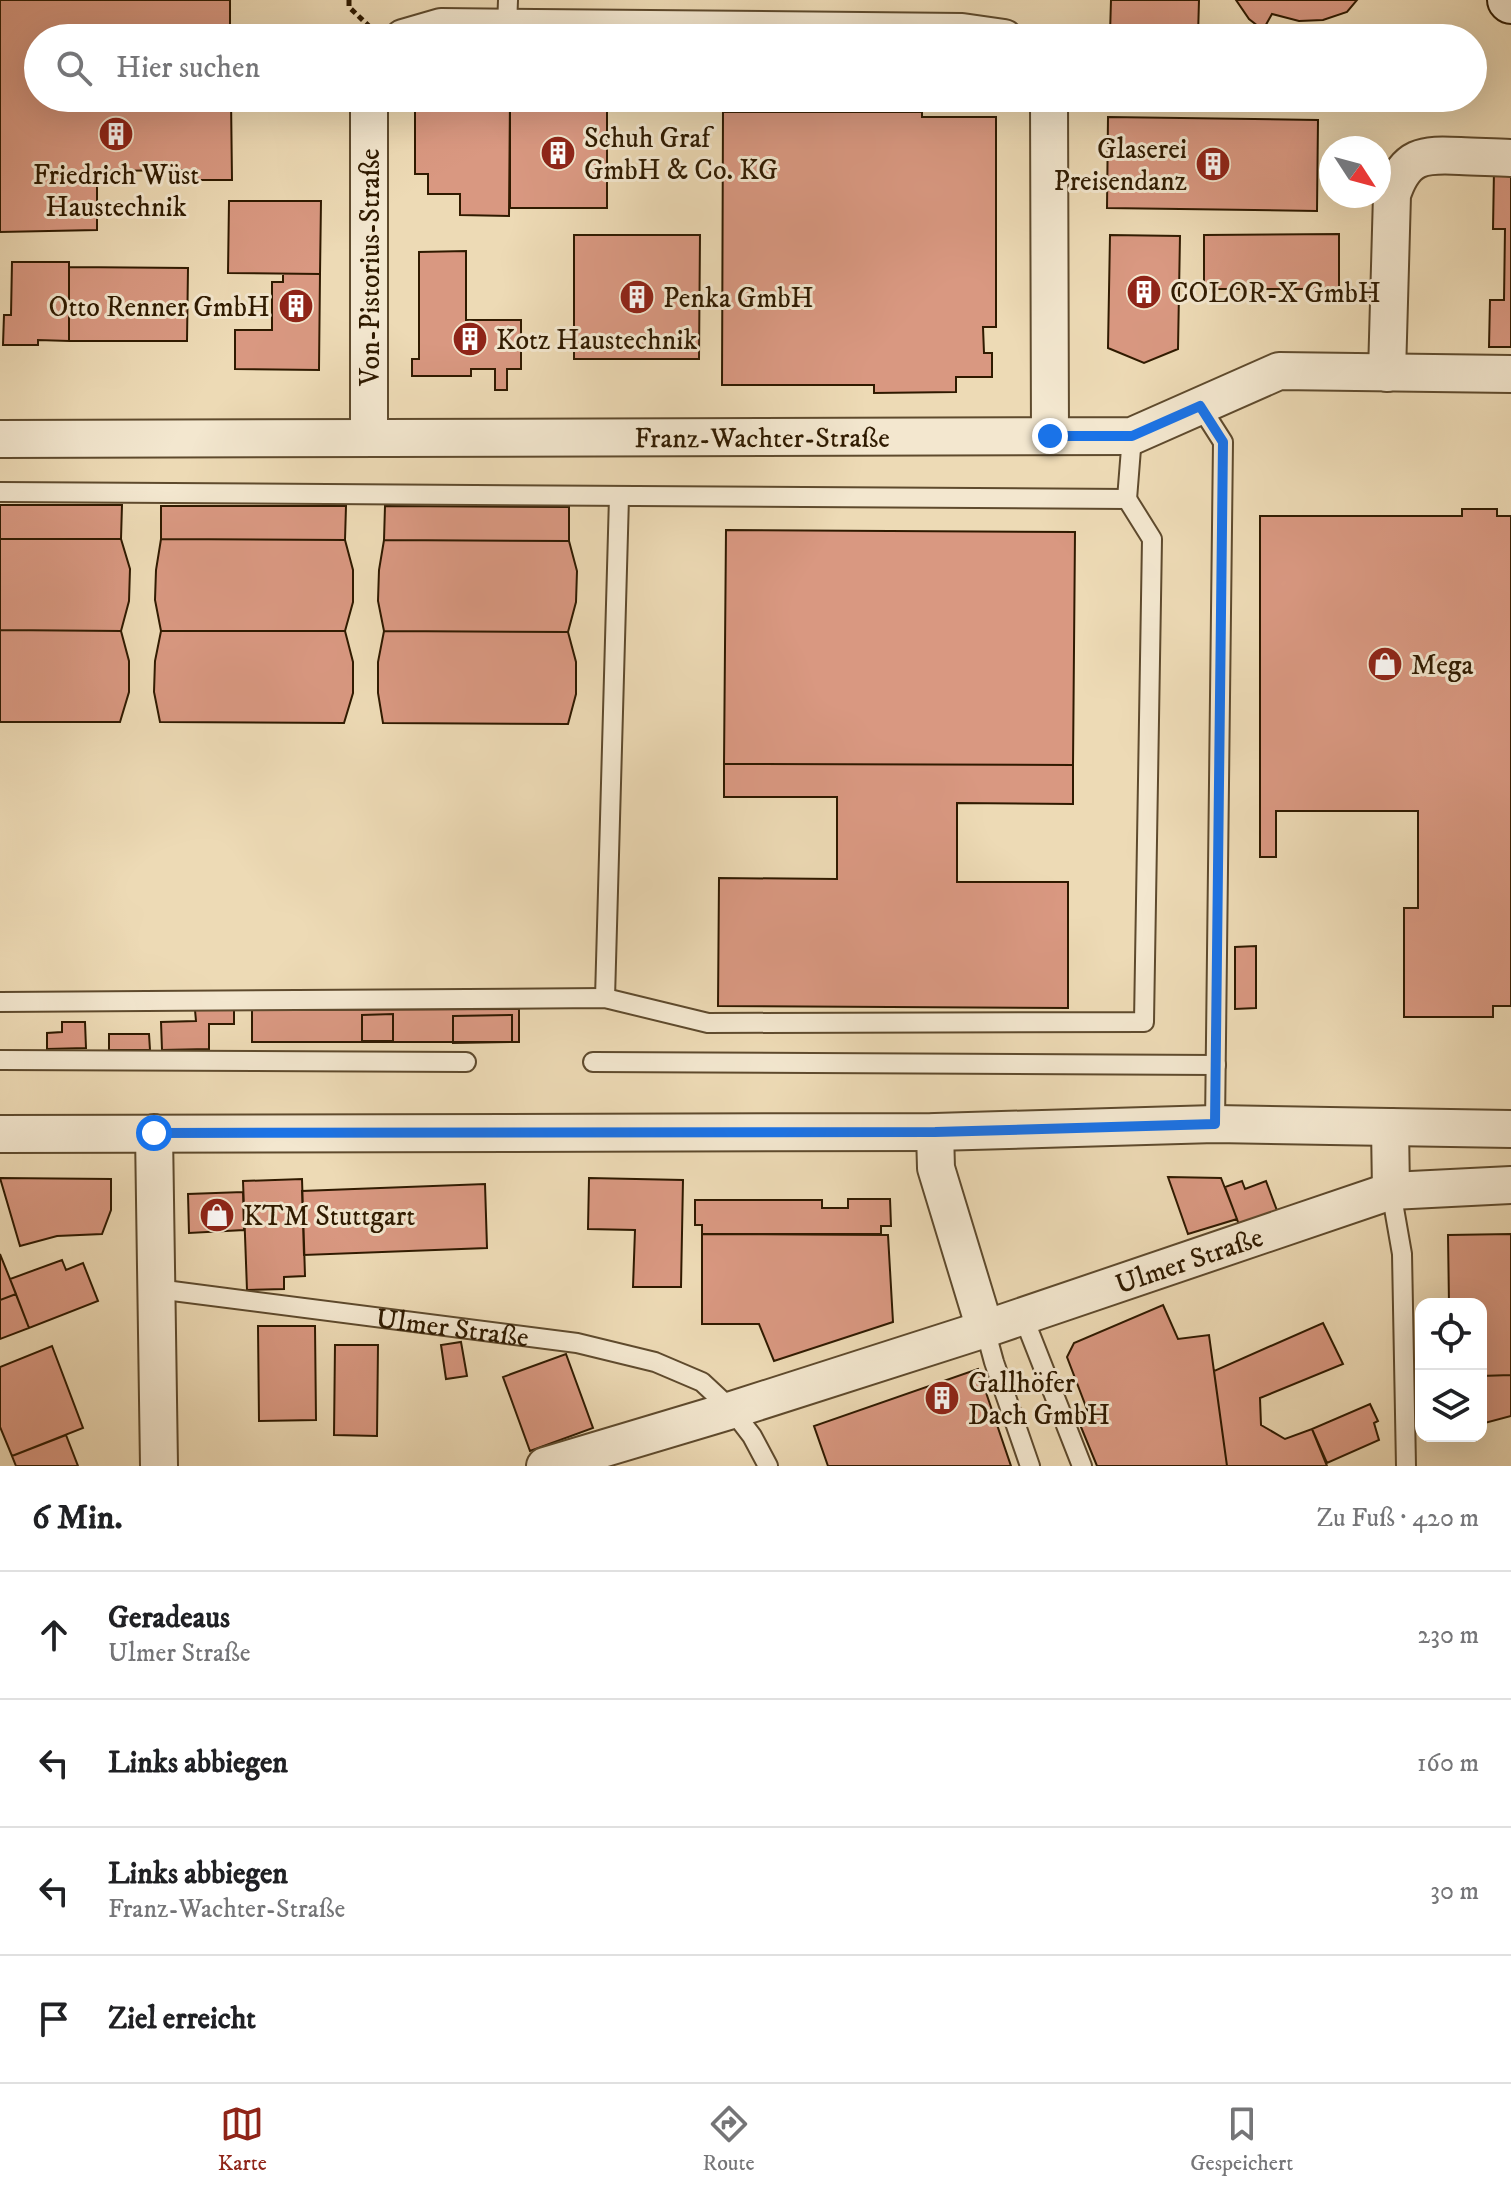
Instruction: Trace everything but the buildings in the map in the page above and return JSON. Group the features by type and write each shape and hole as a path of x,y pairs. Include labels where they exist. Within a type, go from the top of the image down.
{"street":[{"path":"456,24 508,14 760,24"},
{"name":"Von-Pistorius-Straße","path":"369,112 369,436"},
{"path":"1049,112 1050,436"},
{"path":"1387,373 1392,195 1397,180 1408,166 1426,155 1511,158"},
{"name":"Franz-Wachter-Straße","path":"0,439 1132,436 1279,371 1511,374"},
{"path":"0,1134 935,1132 1215,1124 1511,1129"},
{"path":"1390,1127 1391,1191"},
{"path":"935,1132 936,1168 985,1329"},
{"path":"154,1133 159,1466"},
{"name":"Ulmer Straße","path":"545,1466 985,1329 1391,1191 1511,1185"}],"lane":[{"path":"1200,406 1223,442 1215,1124"},
{"path":"0,1002 605,998 708,1023 1144,1022 1152,539 1127,499 1132,436"},
{"path":"0,492 1127,499"},
{"path":"605,998 619,497"},
{"path":"0,1060 466,1062"},
{"path":"593,1062 1216,1065"},
{"path":"1391,1191 1402,1254 1406,1466"},
{"name":"Ulmer Straße","path":"157,1289 577,1343 655,1362 702,1382 732,1410"},
{"path":"1023,1316 1082,1466"},
{"path":"985,1329 1030,1466"},
{"path":"732,1410 752,1436 768,1466"}],"path":[{"path":"349,0 349,7 367,24"}],"place":[{"name":"Friedrich Wüst Haustechnik","path":"116,134"},
{"name":"Schuh Graf GmbH & Co. KG","path":"558,153"},
{"name":"Glaserei Preisendanz","path":"1213,164"},
{"name":"COLOR-X GmbH","path":"1144,292"},
{"name":"Penka GmbH","path":"637,297"},
{"name":"Otto Renner GmbH","path":"296,306"},
{"name":"Kotz Haustechnik","path":"470,339"},
{"name":"Mega","path":"1385,664"},
{"name":"KTM Stuttgart","path":"217,1215"},
{"name":"Gallhöfer Dach GmbH","path":"942,1398"}],"route":[{"path":"154,1133 935,1132 1215,1124 1223,442 1200,406 1132,436 1050,436"}]}
